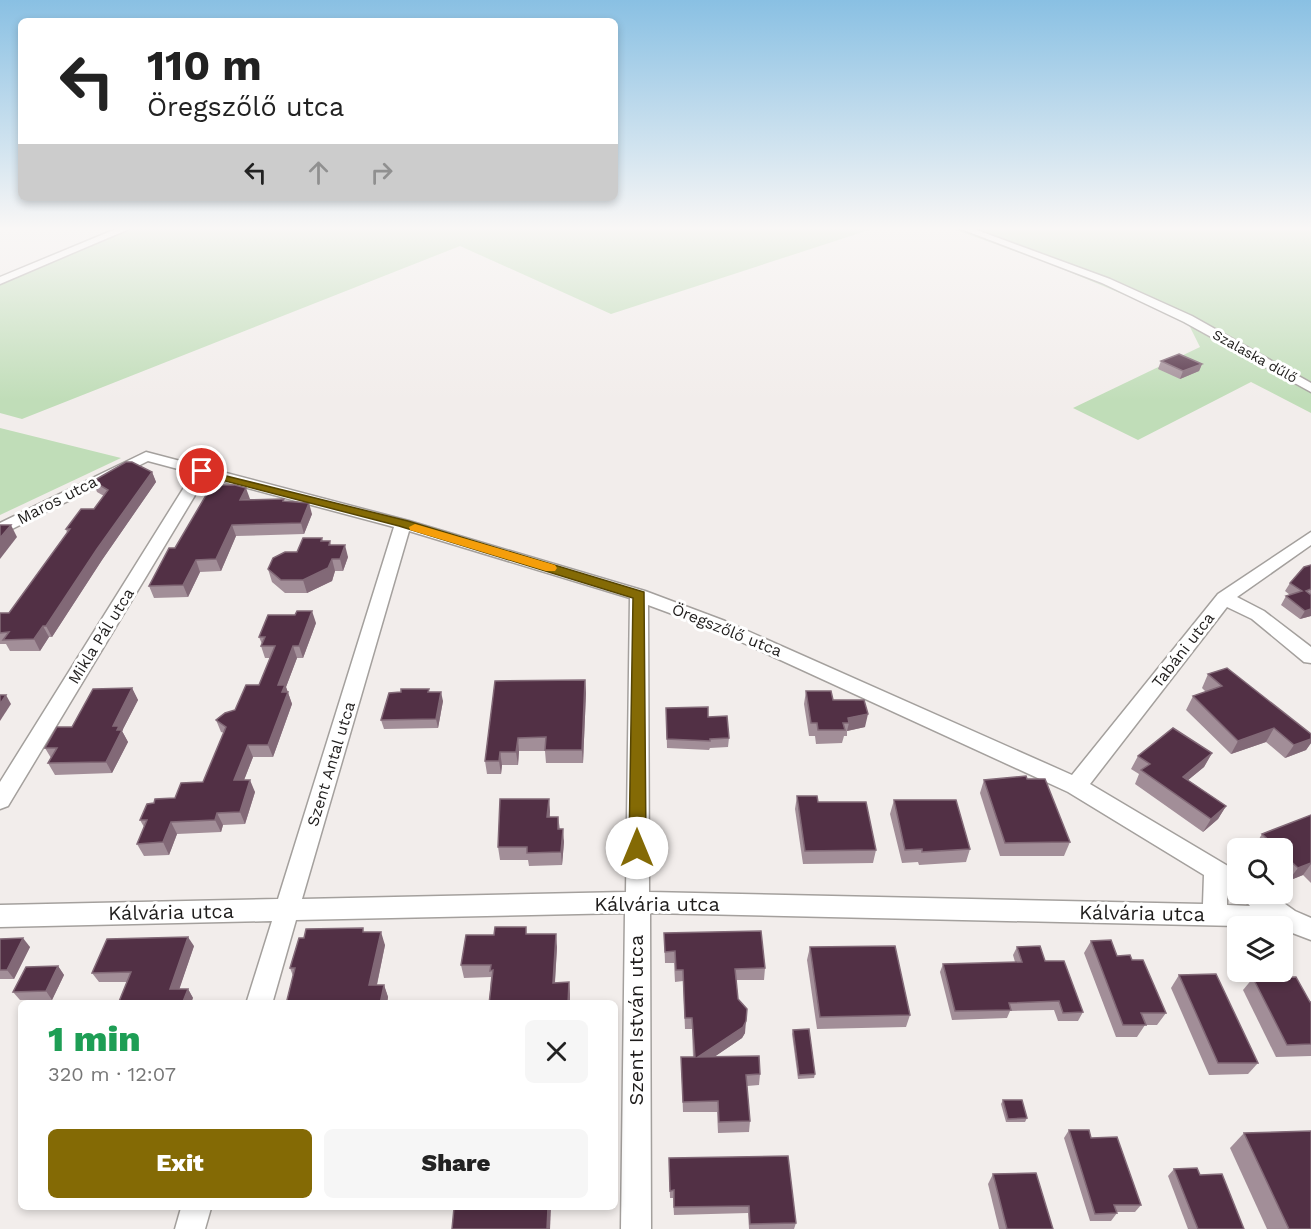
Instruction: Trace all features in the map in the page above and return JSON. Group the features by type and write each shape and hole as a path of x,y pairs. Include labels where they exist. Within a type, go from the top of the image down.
{"street":[{"name":"Szalaska dűlő","path":"1117,286 1188,319 1311,388"},
{"name":"Öregszőlő utca","path":"146,456 403,524 639,595 719,624 1076,786 1227,876"},
{"name":"Maros utca","path":"0,529 146,456"},
{"name":"Mikla Pál utca","path":"0,800 202,471"},
{"name":"Szent Antal utca","path":"260,1000 403,524"},
{"name":"Tabáni utca","path":"1076,786 1224,598 1311,537"},
{"name":"Szent István utca","path":"636,1229 639,595"},
{"path":"1224,598 1258,615 1311,657"},
{"path":"1215,915 1216,869"},
{"name":"Kálvária utca","path":"0,916 637,902 1233,916"},
{"path":"1266,904 1284,916"},
{"name":"Kálvária utca","path":"1293,921 1311,928"},
{"path":"190,1229 195,1210"}],"green space":[{"path":"0,286 358,286 22,419 0,413"},
{"path":"550,286 696,286 611,314"},
{"path":"1104,286 1311,286 1311,413 1251,382 1138,440 1073,408 1200,347 1187,321"},
{"path":"0,428 121,458 0,515"}],"building":[{"path":"1179,354 1202,364 1183,371 1161,361"},
{"path":"126,462 132,462 152,472 46,626 43,626 34,639 3,640 9,632 0,633 0,613 9,613 70,529 66,529 81,509 94,509 108,490 93,481"},
{"path":"212,485 235,485 246,488 240,500 284,499 283,501 309,503 301,523 232,525 216,559 196,560 183,585 149,586 169,548 175,548"},
{"path":"0,525 11,525 0,538"},
{"path":"303,538 322,538 321,541 330,541 329,545 345,545 340,559 332,559 328,568 303,580 281,580 268,569 273,558 285,552 297,552"},
{"path":"1311,565 1311,589 1306,591 1311,595 1311,609 1305,611 1286,596 1302,591 1290,583 1304,567"},
{"path":"297,611 312,611 299,646 293,646 278,685 285,685 282,692 288,692 268,745 248,745 234,780 250,780 240,812 217,813 215,820 171,822 163,842 137,844 147,820 140,820 147,804 154,803 155,799 175,798 181,783 203,782 226,727 216,720 225,713 235,710 246,685 259,685 275,646 261,646 265,637 259,637 268,615 295,615"},
{"path":"1227,668 1311,734 1311,739 1294,745 1274,728 1238,741 1193,696 1222,686 1208,674"},
{"path":"585,680 582,750 545,750 546,737 518,738 516,752 500,752 499,761 485,761 495,681"},
{"path":"132,688 113,726 119,726 117,730 122,730 106,762 48,763 57,748 45,748 57,727 72,727 93,689"},
{"path":"401,689 429,689 428,692 441,692 436,719 381,720 389,693 401,692"},
{"path":"806,691 831,691 833,700 864,700 868,714 848,718 849,723 843,723 845,730 818,730 817,723 811,723"},
{"path":"0,695 6,695 0,704"},
{"path":"708,707 708,717 727,716 729,738 710,739 710,741 667,739 666,708"},
{"path":"1173,728 1212,753 1183,777 1226,806 1211,819 1141,770 1150,764 1138,756"},
{"path":"1026,776 1027,779 1045,779 1070,842 1005,843 984,780"},
{"path":"797,796 817,796 818,802 866,802 876,850 805,851"},
{"path":"500,799 549,799 547,817 558,817 558,829 563,829 561,852 527,853 527,847 498,847"},
{"path":"894,800 956,800 970,849 922,852 922,849 905,850"},
{"path":"1311,815 1311,863 1298,868 1293,863 1293,838 1266,838 1262,834"},
{"path":"495,927 526,927 526,934 556,934 553,983 569,982 568,1000 489,1000 493,970 490,971 491,965 461,965 466,935 494,935"},
{"path":"363,928 363,932 381,932 369,985 384,985 381,1000 287,1000 295,968 290,968 299,938 304,938 306,929"},
{"path":"761,931 765,968 735,969 738,999 747,1009 743,1027 698,1057 759,1056 760,1074 746,1075 750,1121 719,1122 718,1101 683,1102 681,1057 695,1057 692,1018 685,1018 683,970 676,970 675,951 665,952 664,933"},
{"path":"188,937 170,989 188,989 184,1000 120,1000 131,972 92,973 107,939"},
{"path":"23,938 7,970 0,970 0,939"},
{"path":"1111,940 1117,956 1130,955 1132,960 1143,960 1166,1013 1141,1013 1146,1025 1123,1025 1091,941"},
{"path":"895,946 910,1015 820,1017 810,947"},
{"path":"1040,946 1045,961 1064,961 1083,1012 1063,1013 1059,1001 1009,1003 1011,1010 955,1011 943,964 1022,962 1017,947"},
{"path":"58,966 46,991 13,992 26,967"},
{"path":"1216,974 1258,1063 1218,1063 1179,975"},
{"path":"1293,977 1296,977 1311,1002 1311,1044 1287,1045 1255,982 1293,982"},
{"path":"809,1029 815,1074 799,1075 793,1030"},
{"path":"1003,1100 1022,1100 1027,1118 1008,1119"},
{"path":"1069,1130 1089,1130 1091,1138 1117,1137 1141,1205 1114,1205 1117,1213 1095,1214"},
{"path":"1311,1131 1311,1229 1289,1229 1244,1133"},
{"path":"788,1156 796,1223 750,1224 749,1206 674,1207 674,1190 670,1191 669,1158"},
{"path":"1197,1168 1200,1175 1222,1174 1244,1229 1198,1229 1174,1169"},
{"path":"1036,1173 1053,1229 1007,1229 993,1174"},
{"path":"454,1210 548,1210 547,1229 452,1229"}],"slow traffic":[{"path":"415,527 550,568"}],"route":[{"path":"202,471 403,524 639,595 637,848"}]}
